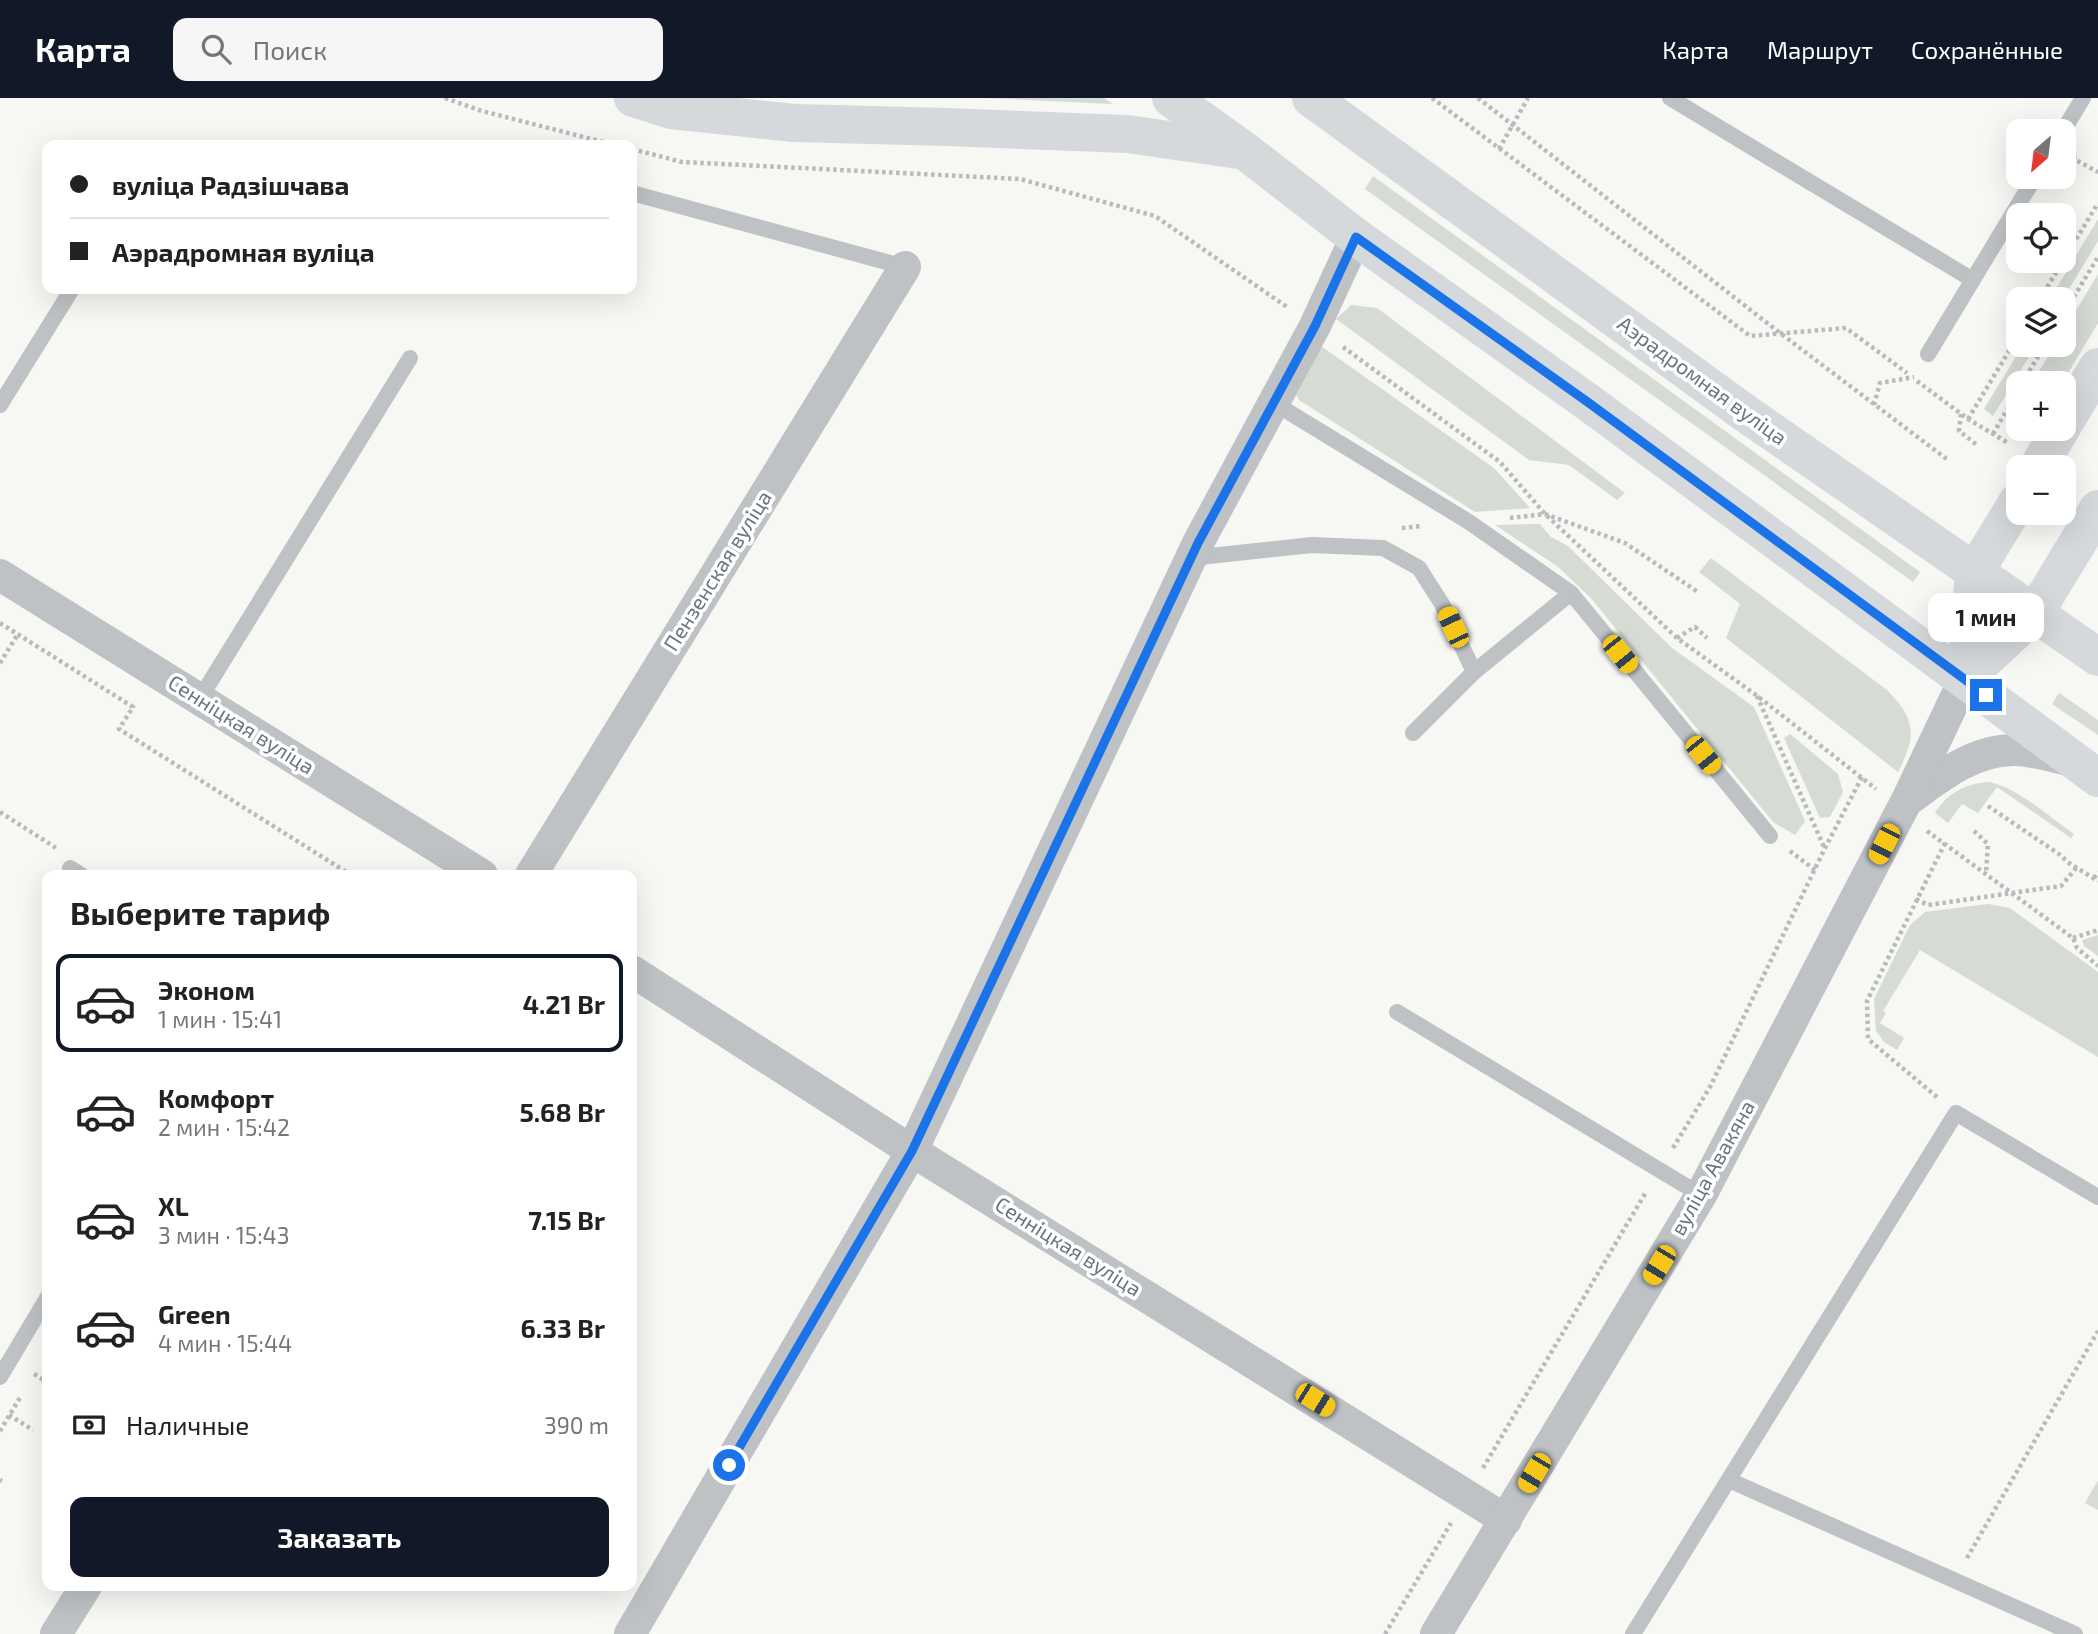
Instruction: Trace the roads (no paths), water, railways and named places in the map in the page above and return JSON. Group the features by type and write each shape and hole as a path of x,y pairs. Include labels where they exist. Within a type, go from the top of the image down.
{"main road":[{"path":"633,98 671,110 794,123 1127,134 1245,150"},
{"path":"1171,98 1245,150 1356,237 1589,403 2086,769"},
{"name":"Аэрадромная вуліца","path":"1311,98 1745,413 2098,657"},
{"path":"2076,404 2098,367"},
{"path":"2028,455 2045,441"},
{"path":"1965,678 2035,613 2098,509"},
{"path":"1965,678 1974,573 2006,521"}],"street":[{"path":"631,1634 912,1151 1191,558 1315,326 1356,237"},
{"name":"Пензенская вуліца","path":"534,870 905,267"},
{"name":"Сенніцкая вуліца","path":"0,575 474,870"},
{"name":"вуліца Авакяна","path":"1436,1634 1701,1195 1903,806 1965,678"},
{"name":"вуліца Авакяна","path":"1903,806 1946,772 1972,758 2013,750 2086,769"},
{"name":"Сенніцкая вуліца","path":"637,974 912,1151 1506,1520"},
{"path":"56,1634 83,1591"}],"lane":[{"path":"1670,98 1973,280"},
{"path":"2070,119 2083,98"},
{"path":"1928,354 2028,189"},
{"path":"637,194 905,267"},
{"path":"0,405 69,294"},
{"path":"199,700 410,358"},
{"path":"1274,403 1469,523 1571,593 1770,836"},
{"path":"1191,558 1312,544 1383,548 1419,568 1442,604 1474,672"},
{"path":"1413,733 1474,672 1571,593"},
{"path":"1396,1012 1701,1195"},
{"path":"1633,1634 1956,1113 2098,1197"},
{"path":"0,1377 42,1306"},
{"path":"1729,1480 2068,1632"}]}
